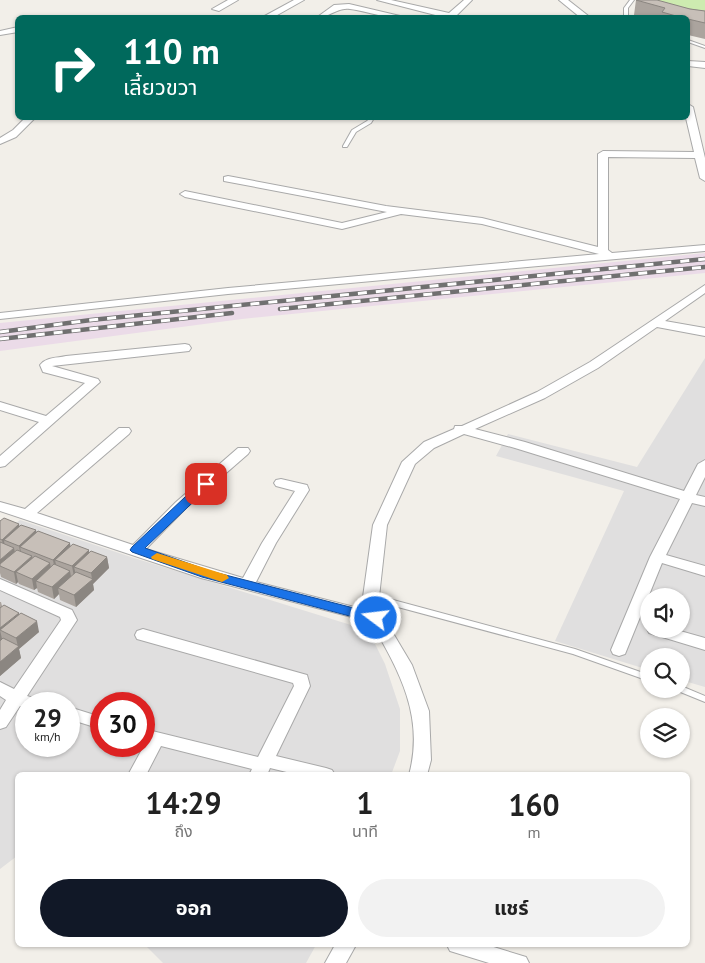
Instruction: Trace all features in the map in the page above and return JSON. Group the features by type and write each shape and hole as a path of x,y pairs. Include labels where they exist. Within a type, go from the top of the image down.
{"street":[{"path":"216,9 234,0"},
{"path":"271,15 300,0"},
{"path":"381,0 446,15"},
{"path":"457,15 468,0"},
{"path":"563,0 583,15"},
{"path":"325,15 337,7 349,6 382,15"},
{"path":"0,33 15,30"},
{"path":"690,64 705,65"},
{"path":"690,117 705,178"},
{"path":"0,141 6,140 28,120"},
{"path":"603,252 603,154 699,155"},
{"path":"228,179 404,211 482,221 620,256"},
{"path":"185,194 342,226 404,211"},
{"path":"0,316 228,291 705,248"},
{"path":"419,772 422,760 421,710 404,665 376,618 371,597 380,525 409,462 429,445 541,395 594,365 705,288"},
{"path":"654,323 705,332"},
{"path":"0,463 94,382 60,374 47,369 46,365 51,362 185,348"},
{"path":"0,406 48,421"},
{"path":"460,430 520,444 575,464"},
{"path":"6,520 23,512 124,431"},
{"path":"447,436 575,464 705,502"},
{"path":"136,550 181,505 243,451"},
{"path":"619,650 657,557 705,464"},
{"path":"247,585 269,543 302,490 298,486 281,483"},
{"path":"0,506 23,512 206,574 376,618"},
{"path":"657,557 705,571"},
{"path":"0,584 67,614 68,620 22,692"},
{"path":"631,621 640,624"},
{"path":"144,635 301,679 302,686 262,770"},
{"path":"685,638 705,644"},
{"path":"0,688 15,698"},
{"path":"0,723 15,702"},
{"path":"155,738 262,770 288,772"},
{"path":"138,772 143,757"},
{"path":"335,963 345,947"},
{"path":"464,947 519,963"}],"lane":[{"path":"626,15 626,8 632,0"},
{"path":"690,42 705,47"},
{"path":"345,146 354,130 370,120"},
{"path":"371,597 575,652 640,675"},
{"path":"690,692 705,698"}],"shaded area":[{"path":"705,253 705,273 242,319 0,351 0,323"},
{"path":"705,358 705,687 690,683 690,648 640,648 640,667 555,641 624,491 496,456 508,434 637,467"},
{"path":"20,520 134,558 351,625 372,638 385,664 400,709 400,751 392,772 15,772 15,858 0,869 0,535"},
{"path":"147,947 315,947 306,963 163,963"}],"green space":[{"path":"652,0 705,0 705,27 690,19 690,15 681,15"}],"building":[{"path":"636,0 657,0 705,11 705,23 690,19 690,15 672,15 662,12 665,8"},
{"path":"4,518 19,524 2,540 0,539 0,521"},
{"path":"21,525 36,530 19,546 4,540"},
{"path":"38,531 70,543 53,560 20,547"},
{"path":"0,542 14,548 0,560"},
{"path":"73,544 89,550 72,566 55,560"},
{"path":"17,550 32,556 14,572 0,566 0,564"},
{"path":"91,551 107,557 91,573 74,567"},
{"path":"35,556 50,563 32,579 16,572"},
{"path":"54,564 70,571 52,587 36,581"},
{"path":"76,572 93,579 74,595 58,588"},
{"path":"4,605 19,613 0,628 0,608"},
{"path":"21,613 37,621 16,638 0,630"},
{"path":"3,638 19,646 0,662 0,641"}],"railway":[{"path":"0,332 91,320 705,259"},
{"path":"280,309 705,267"},
{"path":"0,339 232,313"}],"slow traffic":[{"path":"157,557 222,578"}],"route":[{"path":"206,484 181,505 136,550 206,574 376,618"}]}
